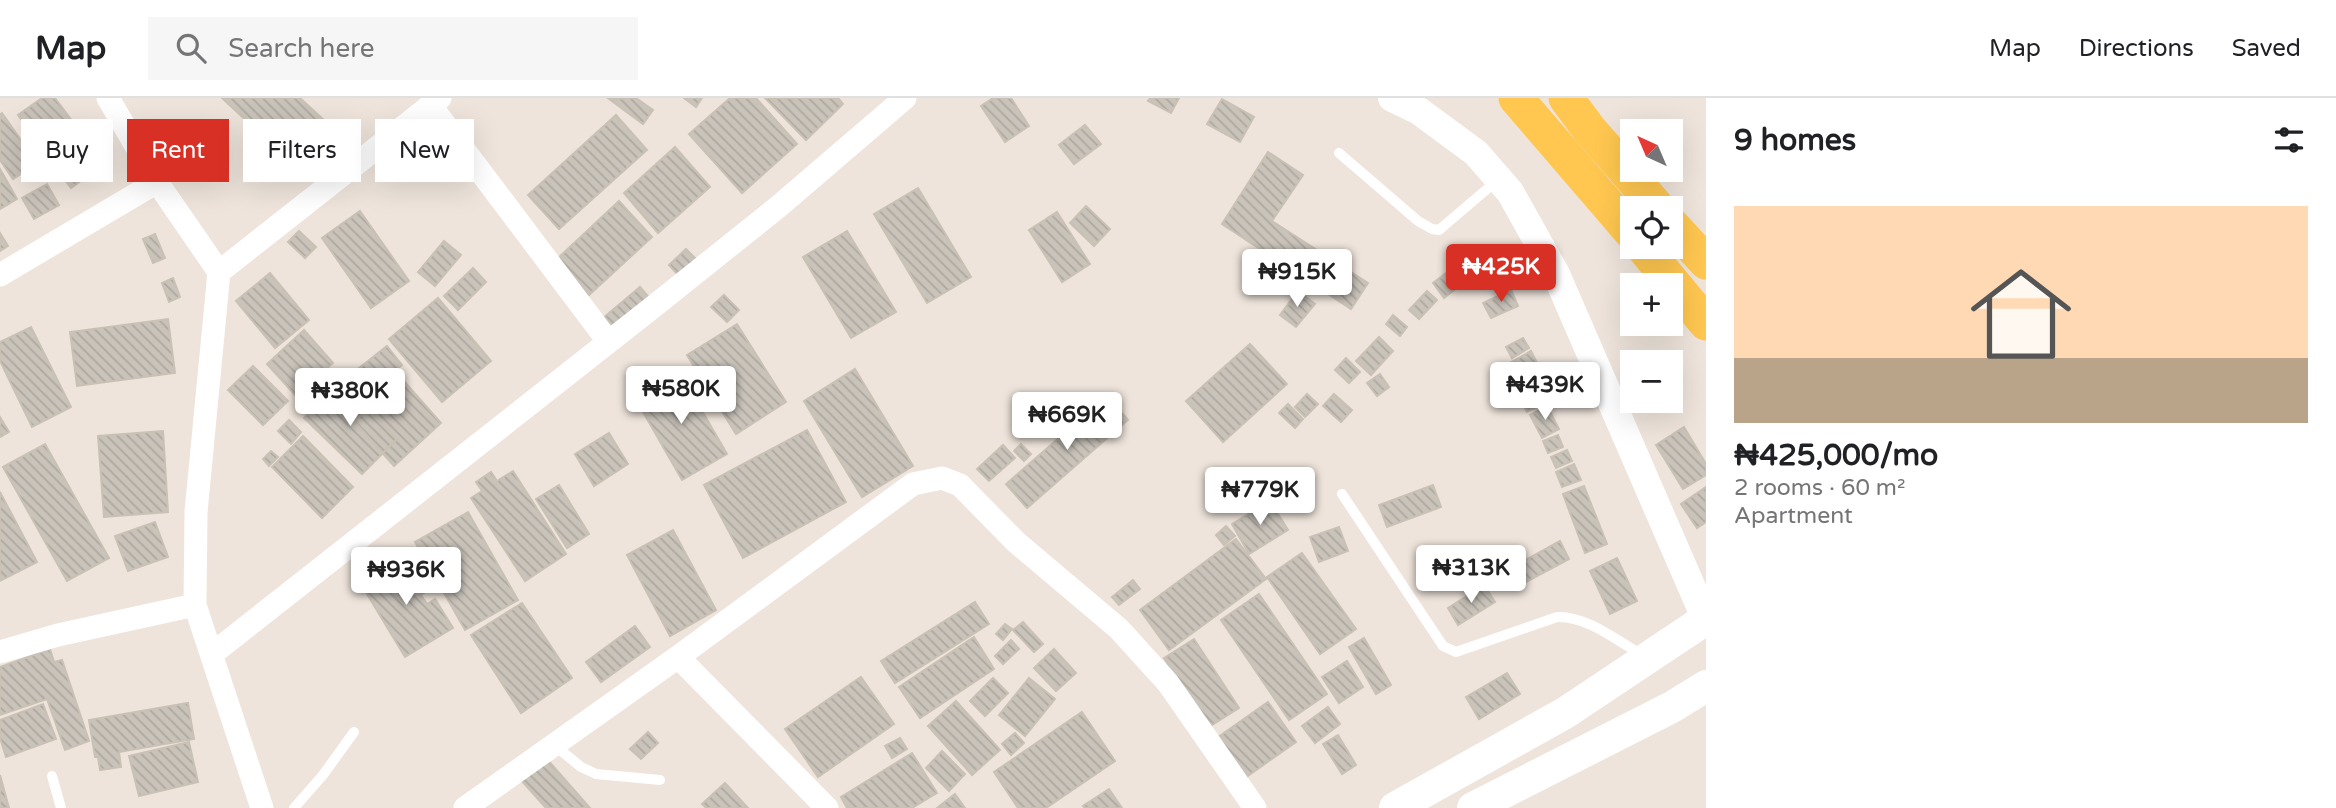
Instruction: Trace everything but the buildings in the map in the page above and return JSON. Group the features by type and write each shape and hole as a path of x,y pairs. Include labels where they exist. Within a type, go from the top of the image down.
{"main road":[{"path":"1516,98 1620,219"},
{"path":"1566,98 1588,129 1647,196"},
{"path":"1683,236 1706,262"},
{"path":"1653,259 1706,323"},
{"path":"1395,808 1565,713 1706,619"},
{"path":"1473,808 1706,687"}],"street":[{"path":"108,98 127,131"},
{"path":"212,654 778,207 905,98"},
{"path":"1392,98 1419,111 1476,153 1510,192 1556,274 1706,619"},
{"path":"219,272 435,102 608,341"},
{"path":"0,275 157,182 219,272 196,512 195,605 262,808"},
{"path":"465,808 678,657 914,484 942,478 960,485 1016,542 1119,629 1168,683 1255,808"},
{"path":"0,652 58,635 195,605"},
{"path":"678,657 827,808"}],"lane":[{"path":"1339,153 1418,221 1432,229 1439,230 1499,179"},
{"path":"1342,494 1443,646 1456,652 1557,617 1571,617 1594,627 1647,659"},
{"path":"294,808 323,775 354,732"},
{"path":"554,745 581,767 596,774 660,780"},
{"path":"52,776 61,808"}]}
